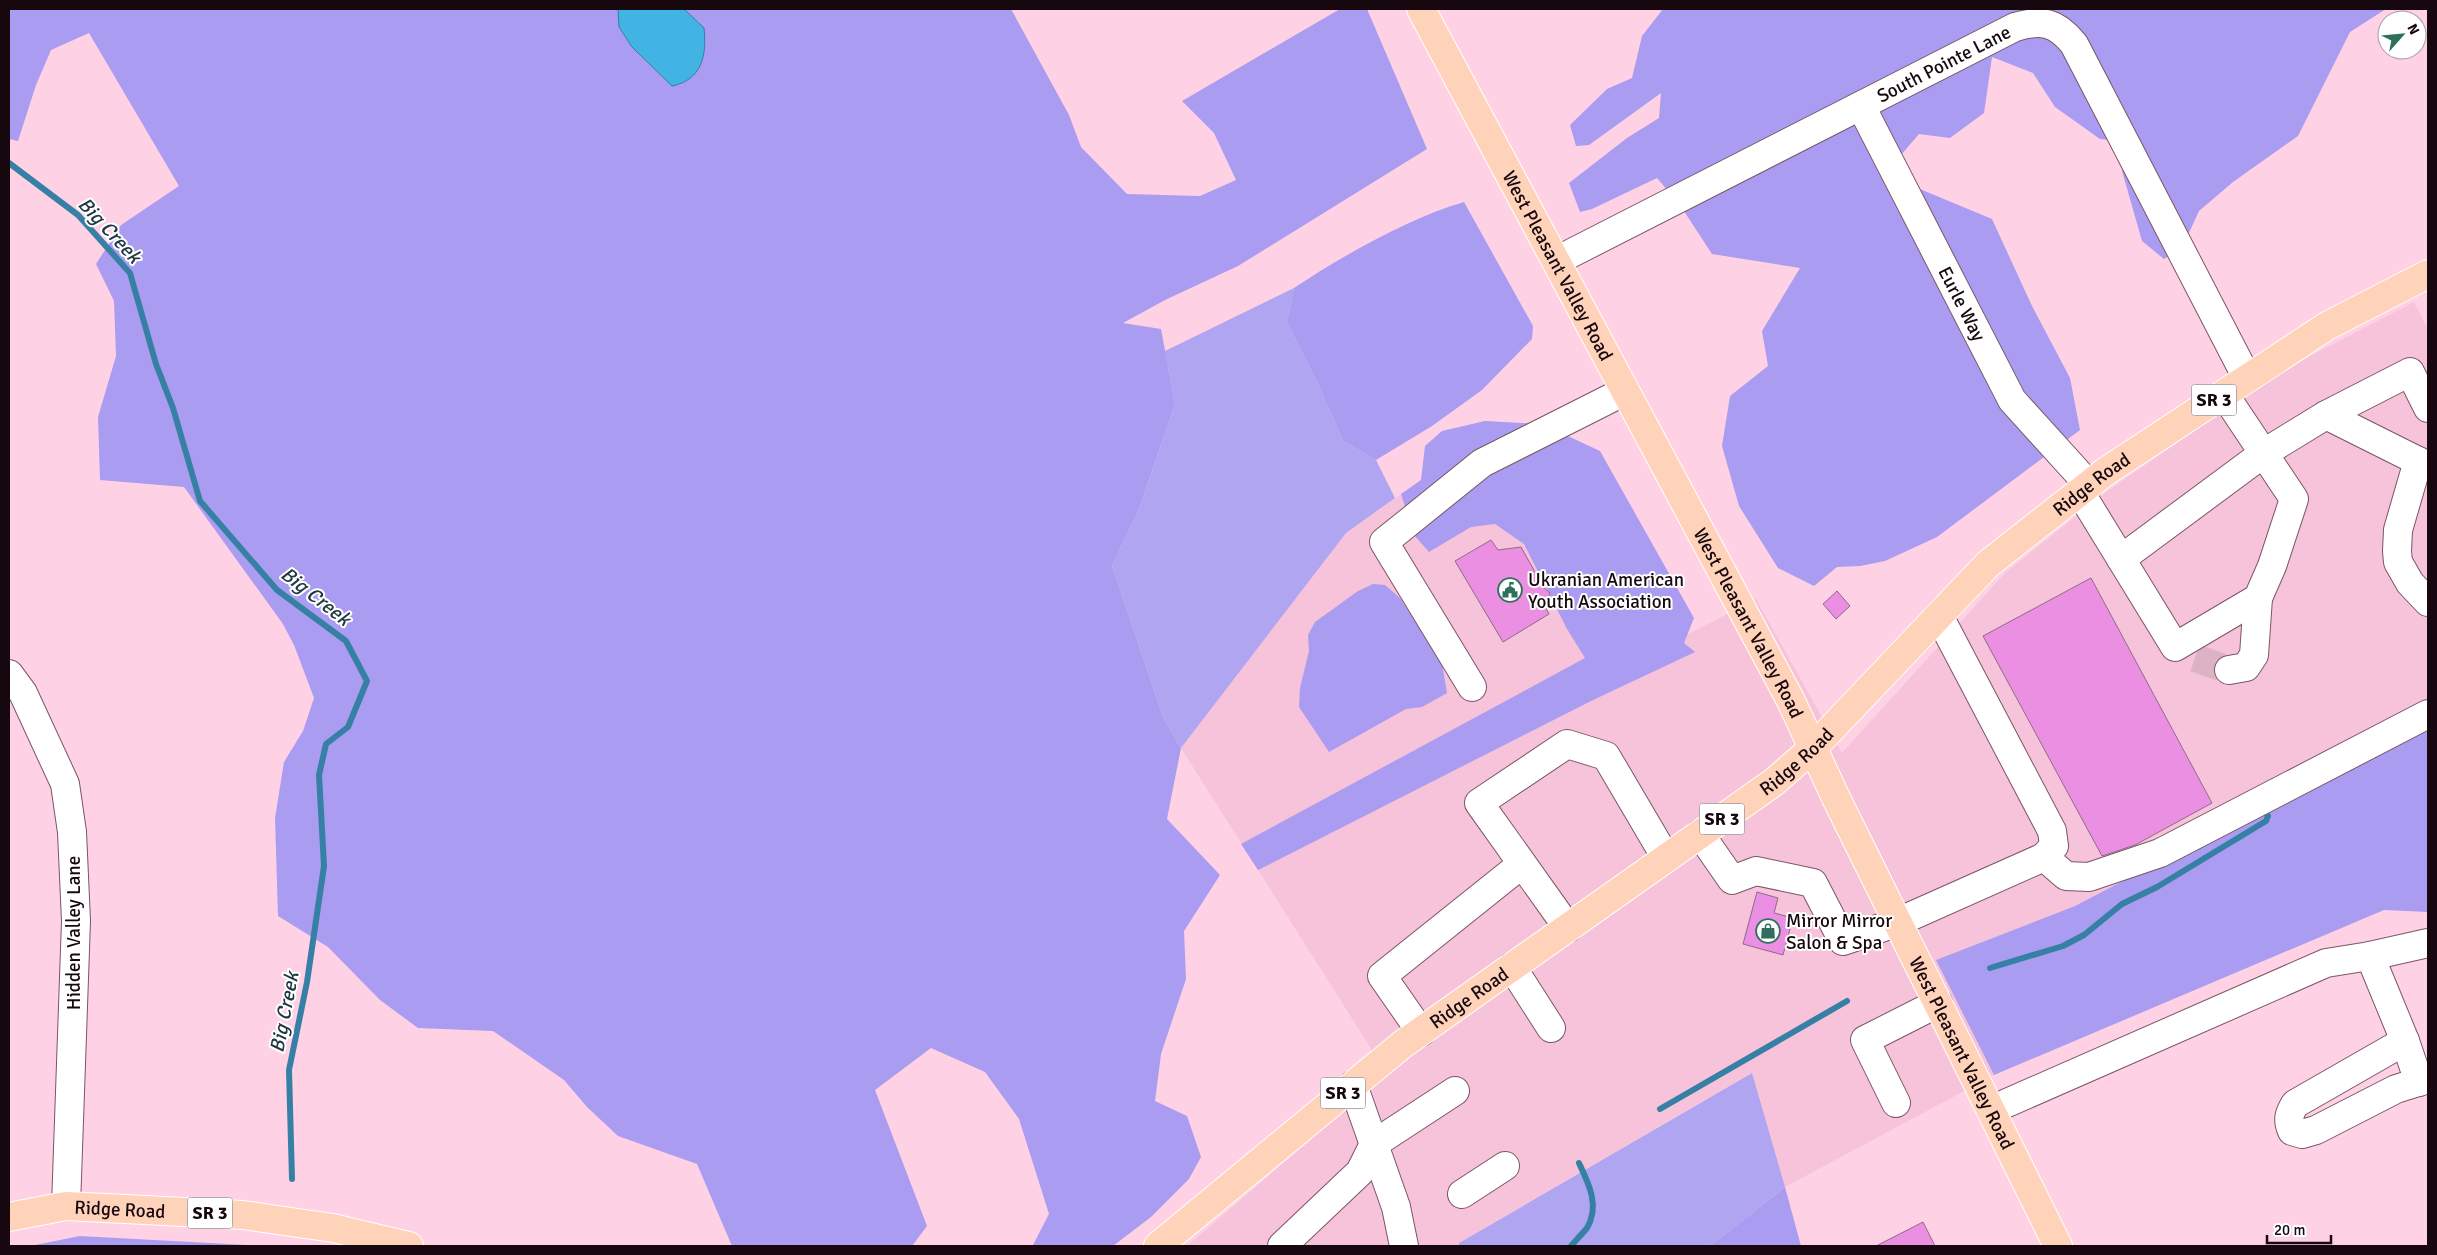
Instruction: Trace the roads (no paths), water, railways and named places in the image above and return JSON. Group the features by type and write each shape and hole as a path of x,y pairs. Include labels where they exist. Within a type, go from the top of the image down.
{"main road":[{"name":"West Pleasant Valley Road","path":"1421,9 1791,702 2058,1246"},
{"name":"Ridge Road","path":"1158,1246 1420,1032 1774,782 1813,748 1988,564 2084,488 2327,326 2428,274"},
{"name":"Ridge Road","path":"9,1217 66,1206 243,1215 333,1228 409,1246"}],"street":[{"name":"South Pointe Lane","path":"1556,261 2015,27 2031,22 2049,24 2064,31 2074,44 2247,378"},
{"name":"Eurle Way","path":"1861,106 2012,400 2084,488 2121,558 2185,652 2258,598"},
{"path":"2121,558 2264,453 2326,415 2410,372 2428,408"},
{"path":"1472,687 1384,542 1482,463 1625,391"},
{"path":"2224,394 2294,499 2272,566 2258,598 2254,655 2246,667 2228,670"},
{"path":"2326,415 2423,463 2398,530 2397,551 2398,562 2410,583 2428,602"},
{"path":"1700,834 1732,880 1756,872 1813,884 1843,941 1898,922 2044,857 2054,846 2052,831 1939,616"},
{"name":"Hidden Valley Lane","path":"9,674 23,693 65,784 72,832 76,920 66,1206"},
{"path":"2044,857 2066,876 2089,877 2160,852 2428,714"},
{"path":"1568,928 1479,803 1567,744 1606,756 1666,858"},
{"path":"1420,1032 1382,976 1522,864"},
{"path":"1991,1110 2326,963 2428,945"},
{"path":"2370,956 2405,1041 2424,1080 2396,1089 2316,1130 2302,1134 2292,1131 2288,1122 2289,1113 2295,1104 2405,1041"},
{"path":"1512,967 1551,1028"},
{"path":"1896,1103 1865,1040 1938,1003"},
{"path":"1353,1085 1396,1206 1404,1246"},
{"path":"1282,1246 1360,1172 1374,1144 1455,1091"},
{"path":"1462,1194 1505,1166"}],"water":[{"path":"618,9 684,9 704,28 703,57 696,72 682,83 672,86 632,47 619,27"}],"waterway":[{"name":"Big Creek","path":"9,163 78,215 130,273 156,364 173,408 200,501 277,590 346,641 367,681 348,727 326,744 319,775 324,866 307,982 289,1070 292,1179"},
{"path":"1990,968 2063,946 2084,935 2122,904 2157,887 2266,821 2268,816 2265,812"},
{"path":"1660,1109 1847,1001"},
{"path":"1571,1246 1587,1228 1593,1212 1592,1195 1579,1163"}],"tunnel":[{"path":"2195,658 2229,670"}],"place":[{"name":"Ukranian American Youth Association","path":"1510,590"},
{"name":"Mirror Mirror Salon & Spa","path":"1768,931"}]}
